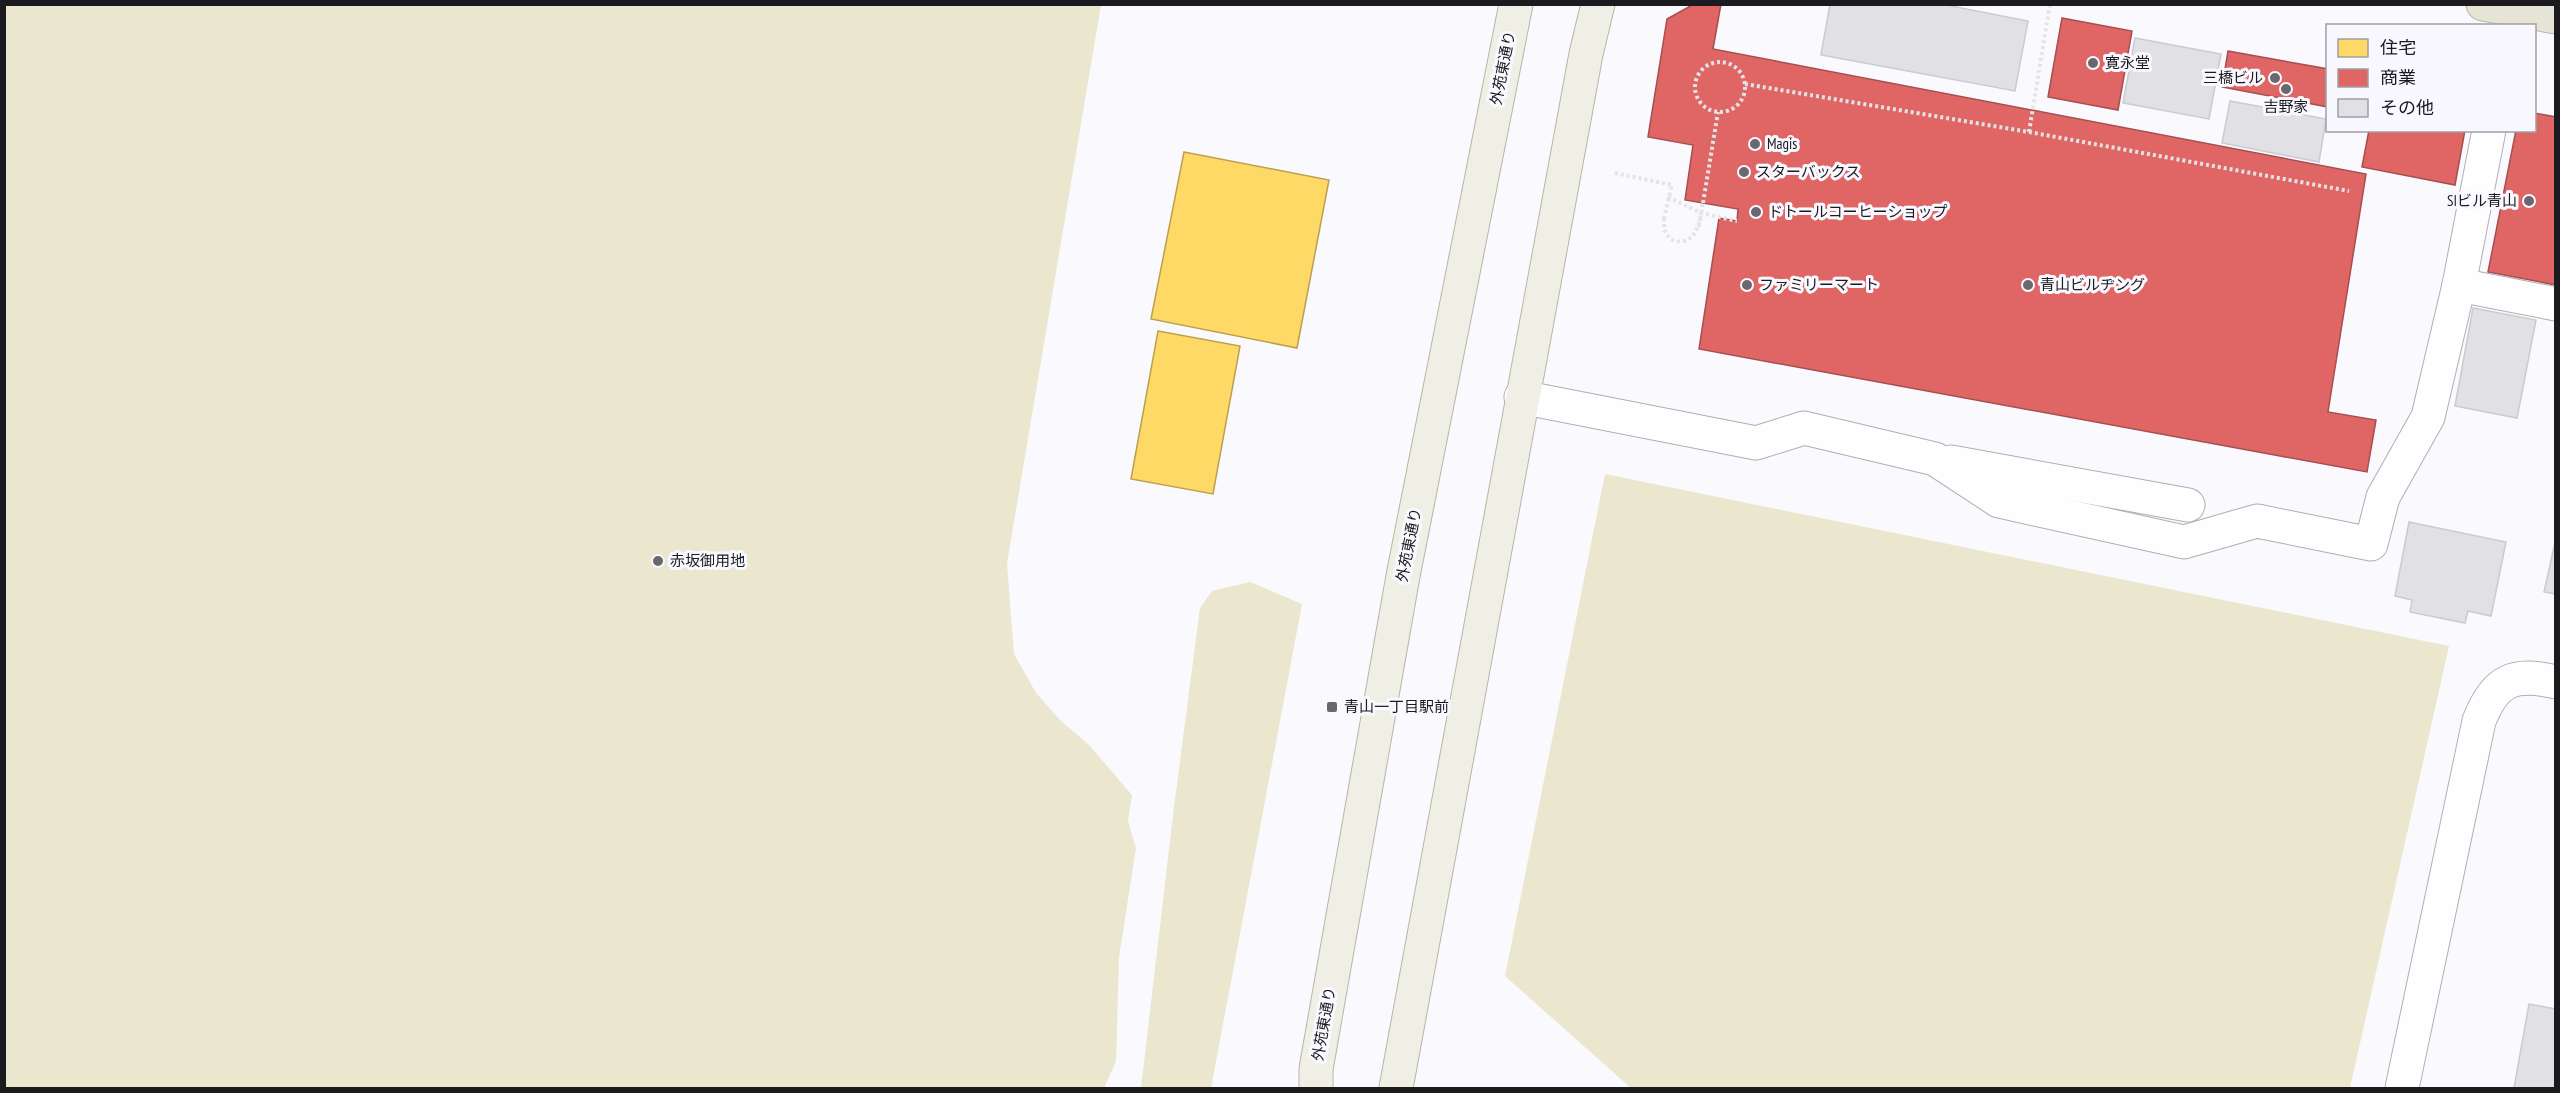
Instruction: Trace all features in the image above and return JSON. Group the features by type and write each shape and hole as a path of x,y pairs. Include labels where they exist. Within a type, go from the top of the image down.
{"highway":[{"path":"2502,13 2556,17"}],"main road":[{"name":"外苑東通り","path":"1316,1089 1316,1069 1403,576 1516,4"},
{"path":"1396,1089 1521,397 1586,54 1598,4"}],"street":[{"path":"1935,459 1999,501 2184,542 2257,521 2372,544 2383,497 2428,417 2459,285 2489,132"},
{"path":"2459,285 2556,304"},
{"path":"1521,397 1756,443 1804,429 1935,459 2188,505"},
{"path":"2402,1089 2478,721 2487,700 2500,686 2532,676 2556,682"}],"path":[{"path":"2029,132 2050,4"},
{"path":"1717,63 1732,66 1738,70 1744,84 1744,93 1735,107 1718,112 1703,105 1698,99 1696,82 1703,69 1717,63"},
{"path":"1744,84 2029,132 2349,191"},
{"path":"1615,173 1672,185 1664,218 1664,230 1670,239 1686,241 1697,230 1718,112"},
{"path":"1668,197 1701,213 1737,220"},
{"path":"1699,227 1701,213"}],"shaded area":[{"name":"赤坂御用地","path":"5,4 1101,5 1007,563 1014,654 1036,693 1060,720 1089,745 1132,795 1128,821 1136,848 1119,957 1116,1061 1104,1088 5,1088"},
{"path":"1605,474 2449,646 2350,1088 1631,1088 1505,976"},
{"path":"1250,582 1302,604 1211,1088 1141,1088 1200,608 1212,591"}],"building: 住宅":[{"path":"1184,152 1329,180 1297,348 1151,319"},
{"path":"1158,331 1240,346 1213,494 1131,479"}],"building: 商業":[{"name":"青山ビルヂング","path":"1694,4 1721,4 1713,49 2366,174 2328,412 2376,420 2367,472 1699,349 1719,218 1737,221 1738,209 1685,200 1693,145 1648,137 1667,19"},
{"path":"2062,18 2132,31 2118,110 2048,97"},
{"name":"三橋ビル","path":"2228,51 2326,69 2326,107 2222,87"},
{"name":"SIビル青山","path":"2536,113 2556,117 2556,285 2488,272 2516,132 2536,132"},
{"path":"2369,132 2465,132 2455,185 2362,167"}],"building: その他":[{"path":"1830,4 1941,4 2028,21 2015,91 1821,55"},
{"path":"2135,38 2221,54 2209,119 2123,103"},
{"path":"2230,101 2326,119 2319,162 2222,143"},
{"path":"2473,308 2536,320 2517,418 2455,406"},
{"path":"2409,522 2506,542 2491,616 2468,611 2465,623 2410,612 2412,600 2395,596"},
{"path":"2556,538 2556,594 2544,592"},
{"path":"2529,1004 2556,1009 2556,1088 2514,1088"}],"place":[{"name":"寛永堂","path":"2093,63"},
{"name":"三橋ビル","path":"2275,78"},
{"name":"吉野家","path":"2286,89"},
{"name":"Magis","path":"1755,144"},
{"name":"スターバックス","path":"1744,172"},
{"name":"SIビル青山","path":"2529,201"},
{"name":"ドトールコーヒーショップ","path":"1756,212"},
{"name":"ファミリーマート","path":"1747,285"},
{"name":"青山ビルヂング","path":"2028,285"},
{"name":"赤坂御用地","path":"658,561"},
{"name":"青山一丁目駅前","path":"1332,707"}]}
